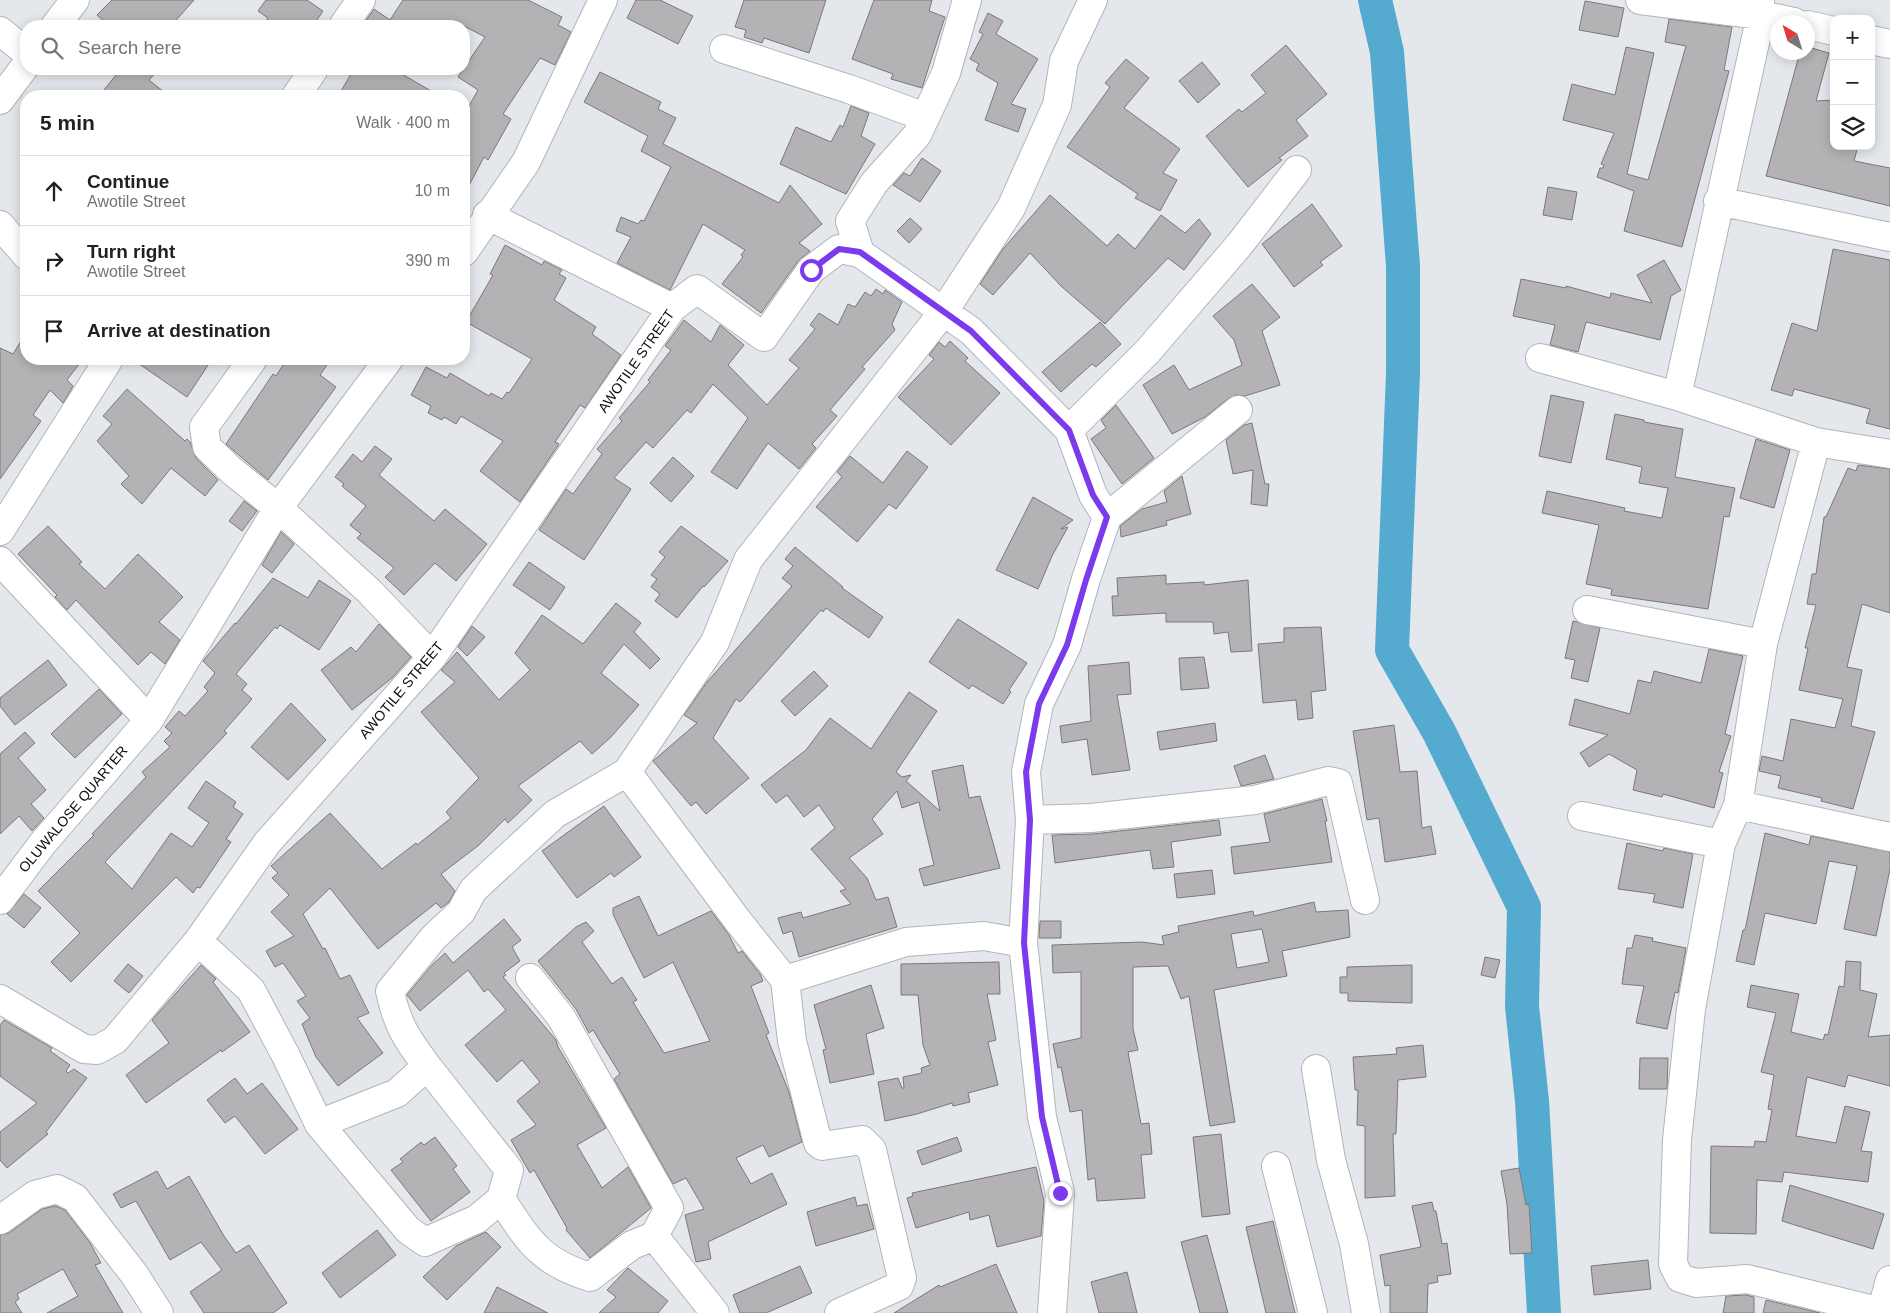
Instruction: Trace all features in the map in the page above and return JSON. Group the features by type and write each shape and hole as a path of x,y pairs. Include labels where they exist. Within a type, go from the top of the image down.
{"street":[{"path":"59,20 74,0"},
{"path":"348,20 361,0"},
{"path":"470,242 487,215 526,162 604,0"},
{"path":"967,0 946,73 917,136 874,183 850,221 860,252 971,331 1069,430 1093,495 1107,517"},
{"path":"198,941 250,990 285,1054 319,1124 408,1230 425,1242 477,1219 501,1199 509,1170 403,1033 395,1016 390,992 434,937 461,912 473,890 554,814 627,772 715,642 748,560 944,312 1012,208 1057,105 1064,61 1093,0"},
{"path":"1640,0 1760,8 1777,15"},
{"path":"1677,396 1760,8"},
{"path":"1815,27 1830,30"},
{"path":"0,31 20,47"},
{"path":"1875,41 1890,44"},
{"path":"724,49 849,88 925,118"},
{"path":"0,100 20,73"},
{"path":"300,90 310,75"},
{"path":"1069,430 1148,351 1240,244 1298,170"},
{"path":"1718,201 1890,237"},
{"path":"487,215 672,308"},
{"path":"0,225 20,248"},
{"name":"AWOTILE STREET","path":"0,999 84,1049 97,1050 115,1040 198,941 267,843 432,657 672,308 696,289 764,337 811,270 839,249 860,252"},
{"path":"1540,358 1677,396 1816,442 1890,454"},
{"path":"0,531 105,365"},
{"path":"249,365 204,427 207,447 232,471 278,508 369,591 432,657"},
{"name":"OLUWALOSE QUARTER","path":"0,900 43,843 149,720 278,508 385,365"},
{"path":"1052,1313 1060,1193 1042,1117 1024,943 1030,820 1026,772 1039,704 1067,645 1107,517 1238,410"},
{"path":"1816,442 1763,644 1738,805 1721,844 1691,1009 1676,1140 1673,1264 1680,1278 1696,1283 1747,1279 1881,1313 1890,1280"},
{"path":"0,561 149,720"},
{"path":"1587,610 1763,644"},
{"path":"627,772 738,921 785,980 792,1041 818,1143 822,1146 829,1146 862,1140 868,1143 872,1150 902,1278 899,1286 839,1313"},
{"path":"1030,820 1092,818 1255,800 1328,781 1338,783 1364,900"},
{"path":"1738,805 1890,837"},
{"path":"1582,816 1721,844"},
{"path":"785,980 906,942 984,936 1024,943"},
{"path":"501,1199 530,1244 562,1267 590,1277 632,1245 654,1236 669,1208 560,1017 530,978"},
{"path":"319,1124 397,1093 427,1066"},
{"path":"1316,1069 1332,1160 1354,1244 1366,1313"},
{"path":"1276,1166 1313,1313"},
{"path":"0,1220 34,1195 57,1189 75,1198 134,1274 160,1313"},
{"path":"654,1236 703,1309"}],"building":[{"path":"112,0 194,0 176,20 102,20 97,15"},
{"path":"266,0 307,0 323,11 317,20 267,20 268,18 258,11"},
{"path":"403,0 528,0 562,17 558,25 571,32 555,65 540,58 503,114 511,119 488,160 484,157 470,184 470,104 478,90 458,77 459,75 470,75 470,59 485,37 470,29 470,20 390,20"},
{"path":"636,0 660,0 693,16 678,44 627,18"},
{"path":"744,0 826,0 809,53 764,38 762,43 744,37 746,30 735,27"},
{"path":"874,0 932,0 929,11 945,17 922,88 891,79 893,74 852,59"},
{"path":"1585,1 1624,8 1618,37 1579,30"},
{"path":"374,9 390,20 366,20"},
{"path":"988,13 1003,21 996,34 1038,59 1011,104 1026,109 1018,132 985,120 998,83 976,70 979,64 970,59 983,34 979,32"},
{"path":"1669,19 1732,27 1724,70 1729,71 1682,247 1624,231 1634,191 1597,177 1600,168 1603,168 1604,165 1601,164 1614,133 1563,120 1572,84 1615,95 1626,47 1654,53 1627,174 1648,180 1686,46 1665,42"},
{"path":"1286,45 1327,94 1296,120 1308,136 1279,158 1282,160 1248,187 1206,136 1239,109 1242,112 1266,93 1251,75"},
{"path":"1815,49 1829,53 1816,101 1830,100 1830,150 1857,150 1854,161 1890,168 1890,206 1766,176 1798,60 1815,60"},
{"path":"1126,59 1149,78 1124,108 1180,149 1163,173 1177,180 1160,211 1135,198 1138,194 1067,147 1110,87 1105,83"},
{"path":"1202,62 1220,84 1198,103 1179,81"},
{"path":"600,72 661,102 658,109 676,118 663,144 779,203 790,185 822,224 799,243 810,251 798,261 761,313 722,284 743,257 741,255 745,250 703,224 670,290 617,263 631,237 616,231 621,217 638,224 641,220 644,221 671,167 641,151 648,136 584,102"},
{"path":"116,75 154,75 149,80 162,90 104,90"},
{"path":"350,75 403,75 430,90 342,90"},
{"path":"851,106 869,113 861,136 875,144 846,194 780,164 796,127 831,142 840,125 843,127"},
{"path":"922,158 941,171 920,202 893,185 904,173 910,176"},
{"path":"1548,187 1577,192 1572,220 1543,215"},
{"path":"1050,195 1107,246 1118,234 1135,249 1161,215 1185,233 1199,219 1211,234 1184,270 1168,258 1105,324 1062,287 1030,253 993,295 980,284 1003,249"},
{"path":"1312,204 1342,246 1320,262 1323,265 1294,287 1262,244"},
{"path":"910,218 922,229 909,243 897,231"},
{"path":"505,245 542,265 544,261 562,270 559,274 566,278 554,300 596,327 592,334 621,355 585,408 580,405 555,442 559,444 520,502 480,471 503,441 461,416 456,424 444,417 442,420 428,413 431,406 411,395 426,367 447,378 450,373 489,396 491,393 502,399 507,392 509,393 532,359 470,324 470,315 493,275 490,274"},
{"path":"1833,249 1890,260 1890,429 1866,423 1870,409 1794,389 1792,396 1771,390 1792,323 1817,331"},
{"path":"1664,260 1681,290 1671,296 1660,340 1586,322 1578,352 1550,345 1555,325 1513,316 1521,279 1566,288 1566,286 1610,298 1611,293 1652,303 1637,275"},
{"path":"1252,284 1280,317 1262,331 1280,385 1245,396 1236,395 1229,398 1205,417 1172,434 1143,385 1174,365 1189,390 1242,365 1234,340 1213,316"},
{"path":"876,289 883,294 885,290 902,302 892,324 895,330 862,367 865,369 830,410 837,416 812,444 816,448 799,469 768,443 737,489 711,472 748,418 713,384 691,413 687,410 653,448 646,442 614,478 631,489 584,560 539,530 566,489 573,494 602,454 597,449 622,421 619,418 650,382 648,380 671,350 665,346 684,320 711,342 720,325 744,345 728,365 767,405 799,368 789,360 815,329 810,325 819,313 838,325 848,304 855,307 865,292 871,296"},
{"path":"1100,322 1121,344 1096,367 1092,364 1061,392 1042,372"},
{"path":"950,341 968,358 965,361 1000,393 951,445 898,397 934,359 929,355 939,342 945,347"},
{"path":"20,343 20,365 78,365 67,380 73,386 63,403 50,390 33,415 41,421 0,479 0,348 13,354"},
{"path":"141,365 208,365 187,397"},
{"path":"283,365 327,365 320,375 336,387 268,480 226,444 273,374 276,376"},
{"path":"127,389 185,441 187,439 190,442 196,458 218,480 205,496 171,468 142,504 121,484 129,476 97,441 112,424 103,416"},
{"path":"1551,395 1584,402 1571,463 1539,456"},
{"path":"1116,405 1154,458 1122,484 1091,439 1106,428 1101,420"},
{"path":"1615,414 1644,420 1644,422 1683,429 1675,477 1735,488 1729,517 1724,516 1708,609 1611,595 1612,589 1586,584 1599,525 1542,513 1547,491 1625,508 1624,511 1662,518 1668,488 1639,483 1642,467 1606,459"},
{"path":"1252,423 1265,484 1269,484 1267,506 1251,504 1253,470 1233,474 1226,440 1244,425"},
{"path":"1756,439 1790,450 1774,508 1740,498"},
{"path":"375,446 392,459 379,475 434,521 445,509 487,544 456,581 435,563 404,595 385,577 394,568 357,538 361,534 350,525 366,506 342,486 344,484 335,477 353,454 362,462"},
{"path":"907,451 928,467 896,509 889,504 857,542 816,507 842,477 837,472 850,456 883,483"},
{"path":"673,457 694,476 671,502 650,483"},
{"path":"1858,465 1890,469 1890,613 1862,604 1847,667 1862,670 1851,726 1875,732 1853,809 1821,801 1822,798 1778,788 1781,776 1759,771 1762,756 1783,761 1791,719 1835,728 1843,699 1799,690 1808,648 1805,648 1816,605 1807,604 1812,574 1816,574 1824,517 1826,517 1848,468 1856,471"},
{"path":"1182,476 1191,514 1166,521 1167,525 1121,537 1120,526 1142,509 1167,502 1164,491"},
{"path":"1033,497 1073,520 1061,529 1068,527 1052,556 1038,589 996,570"},
{"path":"244,501 257,511 242,531 229,521"},
{"path":"48,526 82,562 79,564 105,589 138,554 183,597 159,622 180,640 165,664 151,652 138,665 76,600 67,610 55,597 57,595 18,554"},
{"path":"681,526 728,561 703,586 677,618 655,601 660,594 651,587 657,579 651,575 665,557 659,552"},
{"path":"281,532 294,544 272,573 262,565"},
{"path":"795,547 842,588 883,617 869,638 826,608 823,612 821,610 740,702 736,699 713,738 749,778 706,814 696,802 691,806 653,761 697,723 684,715 707,682 792,586 782,578 793,566 785,559"},
{"path":"529,562 565,587 550,610 513,585"},
{"path":"1166,575 1166,584 1204,582 1204,585 1248,580 1252,651 1231,652 1228,632 1214,634 1213,622 1166,622 1166,613 1113,616 1112,596 1118,596 1117,578"},
{"path":"273,578 308,598 319,580 351,601 319,650 280,625 277,629 275,627 236,674 247,684 242,690 252,699 224,731 227,733 105,862 132,889 171,833 192,847 209,823 188,808 206,781 236,802 233,807 243,814 226,839 231,842 200,888 197,887 193,893 176,877 71,982 51,962 80,933 38,891 94,835 92,834 146,777 142,772 170,747 164,741 172,733 165,727 179,711 185,716 208,691 204,687 215,673 203,661"},
{"path":"616,603 641,623 634,632 660,659 650,669 624,644 601,673 639,705 611,737 592,754 580,741 518,786 532,800 508,823 505,819 479,845 441,874 455,891 449,902 441,908 436,903 378,949 330,888 303,914 323,949 325,948 340,979 350,975 369,1013 357,1018 383,1053 338,1086 316,1057 302,1024 310,1018 297,1001 306,996 283,963 275,967 266,951 294,936 271,912 289,895 272,878 278,873 271,866 330,813 382,869 416,843 417,845 451,818 446,812 479,778 421,712 455,682 441,670 457,652 499,700 530,670 515,653 542,615 583,644"},
{"path":"958,619 1027,663 1009,690 1011,692 1003,704 972,685 969,689 929,662"},
{"path":"1573,621 1600,628 1588,682 1571,678 1575,660 1565,658"},
{"path":"379,624 411,657 392,678 352,710 321,670 351,647 356,652"},
{"path":"472,626 485,637 467,656 458,647"},
{"path":"1321,627 1326,690 1311,692 1313,718 1298,720 1296,700 1263,703 1258,644 1284,642 1284,628"},
{"path":"1709,649 1743,656 1725,734 1731,736 1719,772 1723,773 1714,808 1663,794 1662,797 1633,790 1637,770 1609,754 1589,767 1580,753 1608,735 1569,725 1575,699 1630,714 1638,680 1651,683 1654,671 1701,683"},
{"path":"1204,657 1209,688 1181,690 1179,658"},
{"path":"48,660 67,685 15,725 0,706 0,698"},
{"path":"1129,662 1131,694 1117,695 1130,770 1092,775 1087,739 1062,743 1060,726 1091,721 1088,666"},
{"path":"814,671 828,686 795,716 781,701"},
{"path":"99,689 122,714 75,758 51,734"},
{"path":"909,692 937,711 896,772 902,777 911,775 906,781 940,811 932,771 963,765 969,798 980,796 1000,868 924,886 919,869 934,865 919,802 902,808 897,791 872,819 883,834 849,858 867,878 876,900 888,897 897,927 799,957 792,931 783,934 778,918 801,912 803,918 851,904 840,891 846,889 811,849 835,828 819,805 804,817 787,795 776,803 761,785 806,750 830,718 871,749"},
{"path":"291,703 326,740 288,780 251,747"},
{"path":"1215,723 1217,741 1160,750 1157,732"},
{"path":"1394,725 1400,772 1417,771 1422,828 1431,826 1436,854 1385,862 1379,818 1367,820 1353,731"},
{"path":"25,732 35,743 18,758 46,790 31,804 44,818 32,831 19,816 0,834 0,754"},
{"path":"1265,755 1274,779 1241,786 1234,766"},
{"path":"1322,799 1332,862 1234,874 1231,847 1270,842 1264,814"},
{"path":"604,806 641,857 614,877 611,873 577,898 542,851"},
{"path":"1219,820 1221,835 1171,842 1174,867 1153,869 1150,850 1055,863 1052,835 1093,834"},
{"path":"1765,833 1809,845 1811,836 1890,852 1890,869 1876,936 1844,929 1857,866 1829,861 1816,924 1765,913 1754,965 1736,961 1743,930 1745,930"},
{"path":"1627,843 1663,851 1664,848 1693,854 1683,908 1653,902 1655,894 1618,889"},
{"path":"1212,870 1215,894 1177,898 1174,874"},
{"path":"24,894 41,908 24,928 7,914"},
{"path":"639,896 658,936 711,911 729,935 738,953 742,951 760,974 763,981 751,986 769,1033 766,1035 789,1092 802,1142 769,1157 763,1145 736,1158 751,1184 772,1173 787,1204 708,1242 711,1259 696,1262 685,1215 704,1209 686,1178 673,1184 614,1079 620,1074 593,1030 589,1033 576,1009 538,961 576,927 586,922 594,931 582,942 612,984 622,977 637,1000 633,1002 664,1053 710,1041 673,962 644,978 629,948 613,914 613,908"},
{"path":"1314,902 1316,912 1348,910 1350,937 1282,951 1287,976 1214,990 1235,1122 1210,1126 1189,996 1181,999 1168,966 1133,967 1133,1029 1138,1050 1128,1052 1141,1124 1149,1123 1152,1154 1141,1155 1145,1198 1097,1201 1095,1178 1088,1180 1082,1110 1070,1112 1061,1067 1058,1068 1053,1044 1081,1038 1081,972 1053,973 1052,945 1142,942 1164,945 1162,936 1179,932 1178,926 1253,911 1254,916","holes":["1262,929 1269,962 1237,968 1231,934"]},
{"path":"504,919 521,940 512,947 520,961 504,973 506,975 503,977 556,1040 558,1047 606,1128 577,1145 602,1188 628,1167 651,1208 590,1258 566,1230 567,1228 534,1170 530,1173 511,1140 536,1125 517,1101 540,1082 522,1060 497,1082 465,1045 506,1010 488,989 484,992 468,970 420,1011 407,995 432,965 445,953 453,963"},
{"path":"1040,921 1061,921 1061,938 1039,938"},
{"path":"1635,935 1653,938 1652,941 1686,948 1678,993 1675,992 1667,1029 1636,1023 1644,986 1622,984 1627,948 1632,948"},
{"path":"1485,957 1500,960 1495,978 1481,975"},
{"path":"1846,961 1861,962 1860,990 1877,994 1868,1037 1890,1035 1890,1086 1848,1075 1845,1087 1807,1077 1796,1136 1836,1143 1845,1106 1870,1112 1861,1151 1872,1152 1868,1182 1784,1172 1782,1182 1757,1180 1756,1234 1710,1233 1711,1146 1754,1147 1755,1141 1766,1142 1772,1110 1768,1109 1774,1075 1761,1072 1776,1013 1747,1007 1751,985 1799,994 1791,1032 1823,1040 1825,1034 1828,1035 1839,986 1844,987"},
{"path":"999,962 1000,994 987,994 996,1040 988,1042 998,1085 968,1093 970,1102 953,1106 952,1103 917,1114 885,1121 878,1082 898,1078 902,1088 904,1088 903,1077 922,1073 921,1068 930,1065 923,1045 918,995 901,995 901,964"},
{"path":"128,964 143,976 129,993 114,981"},
{"path":"201,965 216,979 213,982 250,1032 146,1103 126,1075 169,1043 152,1020"},
{"path":"1412,965 1412,1003 1348,1001 1348,993 1340,993 1340,977 1347,977 1347,967"},
{"path":"871,985 884,1028 866,1034 874,1074 830,1083 823,1050 826,1049 814,1005"},
{"path":"4,1020 52,1048 50,1051 70,1065 66,1071 68,1073 74,1069 87,1078 46,1132 48,1134 7,1168 0,1160 0,1132 37,1103 0,1076 0,1025"},
{"path":"1423,1045 1426,1077 1398,1080 1396,1134 1393,1134 1395,1196 1365,1198 1365,1126 1357,1125 1358,1090 1355,1090 1353,1057 1397,1054 1396,1048"},
{"path":"1640,1058 1668,1058 1667,1089 1639,1089"},
{"path":"235,1078 247,1094 262,1083 298,1129 265,1154 235,1116 225,1123 207,1100"},
{"path":"1221,1134 1230,1214 1202,1217 1193,1137"},
{"path":"435,1137 457,1166 453,1169 470,1192 431,1221 391,1170 403,1162 400,1159 421,1142 424,1145"},
{"path":"957,1137 962,1151 922,1165 917,1151"},
{"path":"1036,1167 1044,1201 1041,1236 997,1247 989,1215 970,1220 969,1212 916,1228 907,1198 913,1196 912,1193"},
{"path":"1519,1168 1526,1205 1529,1204 1532,1253 1510,1254 1507,1204 1501,1171"},
{"path":"157,1171 167,1189 189,1176 236,1253 249,1245 287,1303 273,1313 204,1313 190,1292 222,1270 201,1242 170,1260 136,1201 121,1208 113,1194"},
{"path":"1790,1185 1884,1214 1873,1249 1782,1221"},
{"path":"855,1197 857,1206 867,1204 874,1229 816,1246 807,1212"},
{"path":"1432,1202 1434,1211 1436,1211 1442,1244 1447,1243 1451,1274 1437,1276 1438,1282 1428,1284 1427,1313 1390,1313 1390,1285 1385,1286 1380,1255 1421,1247 1412,1206"},
{"path":"55,1206 65,1210 90,1243 101,1263 95,1265 123,1313 47,1313 78,1296 63,1269 17,1294 19,1299 15,1302 22,1313 0,1313 0,1235 9,1233 42,1209"},
{"path":"1273,1221 1295,1313 1266,1313 1246,1227"},
{"path":"377,1230 396,1255 340,1298 322,1273"},
{"path":"486,1232 501,1247 447,1300 423,1277 456,1246"},
{"path":"1207,1235 1228,1313 1200,1313 1181,1242"},
{"path":"1648,1260 1651,1289 1594,1295 1591,1266"},
{"path":"996,1264 1017,1313 894,1313 939,1285 940,1287"},
{"path":"800,1266 812,1293 766,1313 740,1313 733,1295"},
{"path":"628,1268 668,1301 658,1313 599,1313 616,1297 607,1290"},
{"path":"1127,1272 1137,1313 1099,1313 1091,1282"},
{"path":"497,1287 548,1313 484,1313"},
{"path":"1746,1295 1754,1297 1754,1313 1723,1313 1726,1296"},
{"path":"1766,1300 1820,1313 1763,1313"}],"waterway":[{"path":"1375,0 1387,52 1403,266 1403,373 1392,650 1439,732 1524,907 1522,1006 1532,1101 1544,1313"}],"route":[{"path":"811,270 839,249 860,252 971,331 1069,430 1093,495 1107,517 1067,645 1039,704 1026,772 1030,820 1024,943 1042,1117 1060,1193"}]}
